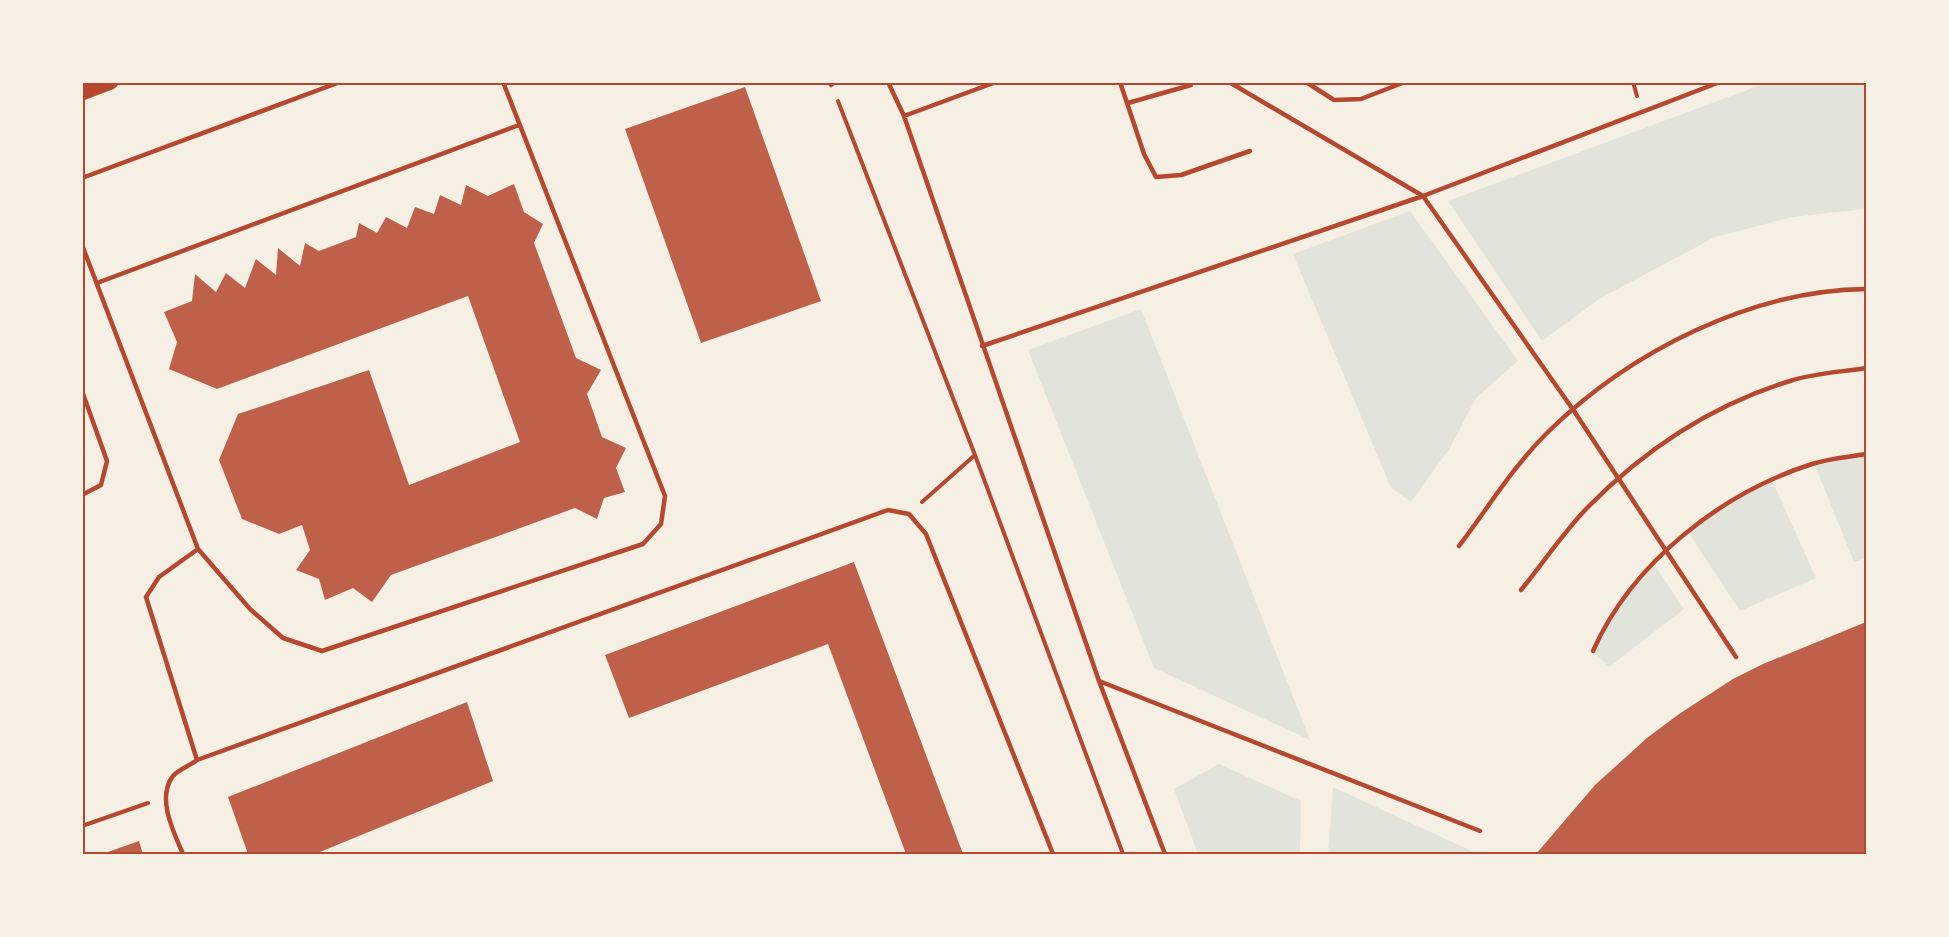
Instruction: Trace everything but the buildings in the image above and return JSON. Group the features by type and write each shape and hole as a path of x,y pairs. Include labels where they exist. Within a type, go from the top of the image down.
{"main road":[{"path":"82,93 111,82"}],"lane":[{"path":"82,178 340,82"},
{"path":"82,245 198,549 250,609 284,638 322,651 643,544 661,524 665,496 503,82"},
{"path":"888,82 904,116 1099,681 1165,855"},
{"path":"904,116 996,82"},
{"path":"1120,82 1144,154 1156,177 1181,175 1250,151"},
{"path":"1229,82 1423,196 1574,411 1736,657"},
{"path":"1306,82 1334,100 1361,99 1405,82"},
{"path":"982,346 1423,196 1720,82"},
{"path":"1128,103 1191,86"},
{"path":"97,283 519,125"},
{"path":"1459,546 1523,461 1549,431 1616,376 1655,351 1764,303 1866,289"},
{"path":"1521,590 1586,510 1617,479 1660,444 1694,422 1791,381 1866,368"},
{"path":"82,391 107,461 101,485 82,495"},
{"path":"1593,651 1602,629 1619,606 1667,551 1715,511 1757,487 1814,463 1866,454"},
{"path":"183,855 172,826 166,796 173,776 198,760 888,510 909,514 926,534 1053,855"},
{"path":"198,549 159,577 146,597 198,760"},
{"path":"1099,681 1480,831"}],"path":[{"path":"833,84 975,455 1123,855"},
{"path":"909,514 975,455"},
{"path":"82,826 166,796"}],"shaded area":[{"path":"1766,83 1866,83 1866,209 1793,217 1715,237 1599,299 1542,341 1448,201"},
{"path":"1410,211 1518,361 1476,398 1450,448 1411,502 1391,488 1293,254"},
{"path":"1141,309 1310,740 1154,668 1028,350"},
{"path":"1866,454 1866,558 1854,562 1814,463"},
{"path":"1772,480 1816,578 1740,611 1688,532 1715,511"},
{"path":"1654,564 1684,609 1609,667 1593,651 1619,606"},
{"path":"1219,764 1301,801 1300,854 1198,854 1174,789"},
{"path":"1333,787 1478,854 1328,854"}]}
